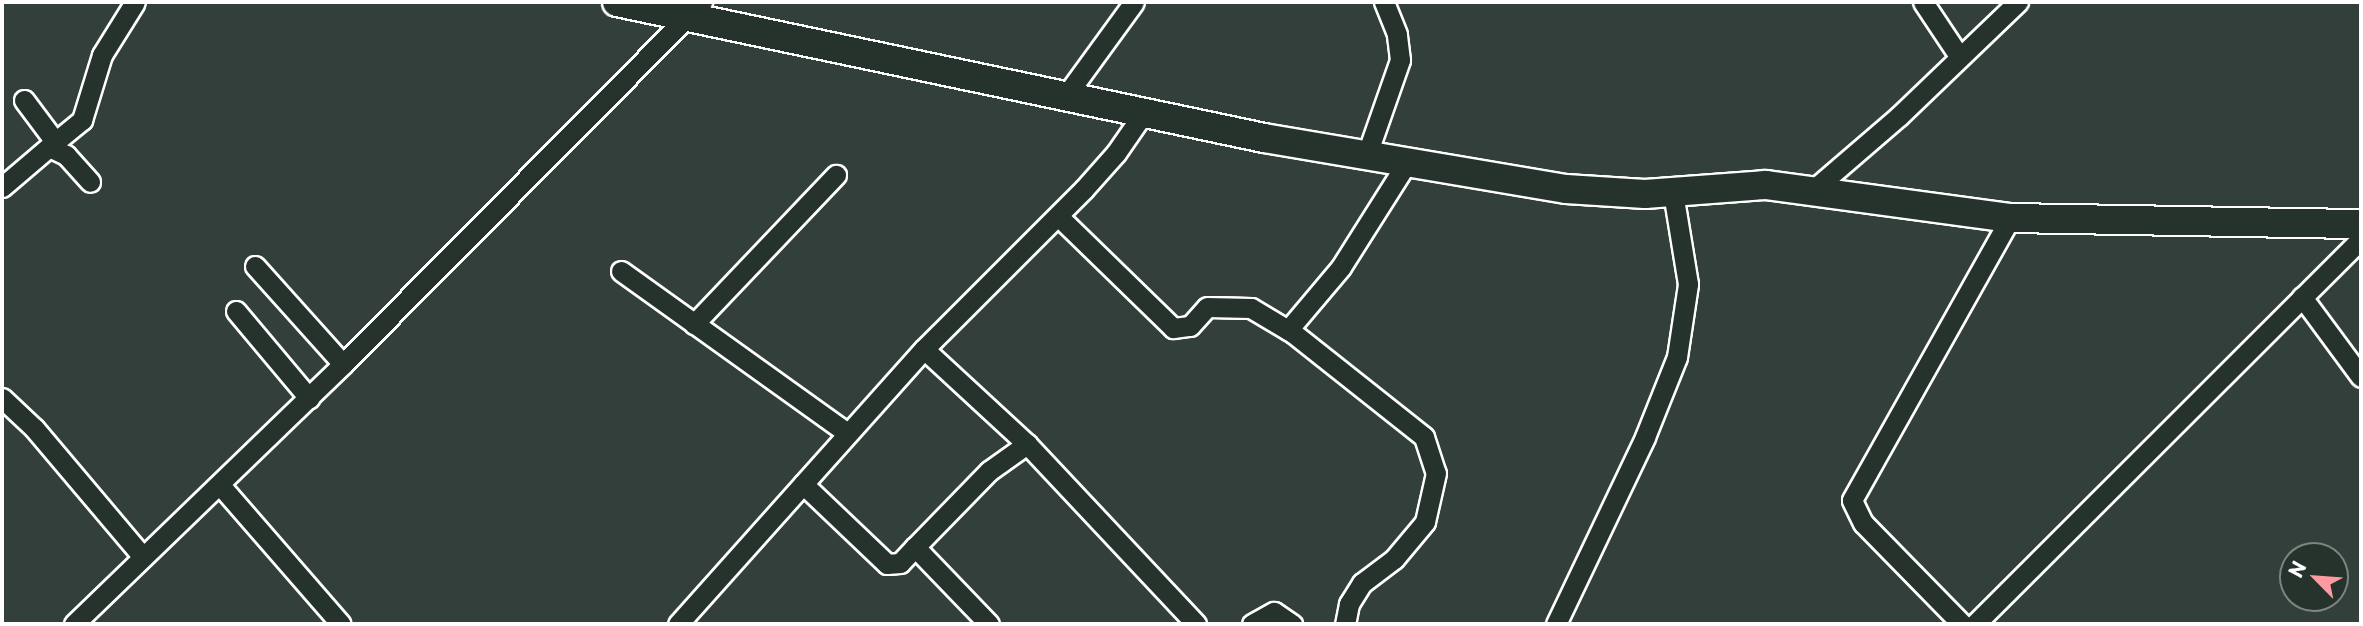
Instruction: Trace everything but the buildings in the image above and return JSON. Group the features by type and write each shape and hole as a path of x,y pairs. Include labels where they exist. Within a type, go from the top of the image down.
{"main road":[{"path":"617,2 695,10 1065,97 1366,157 1566,189 1673,192 1748,185 1813,190 2010,218 2361,224"}],"street":[{"path":"2,187 82,120 102,55 135,2"},
{"path":"1065,97 1134,2"},
{"path":"1366,157 1400,60 1397,34 1384,2"},
{"path":"1923,2 1959,56"},
{"path":"1813,190 1899,116 2018,2"},
{"path":"74,624 344,364 695,10"},
{"path":"24,100 53,145 66,155 90,182"},
{"path":"678,624 846,432 924,349 1058,216 1116,153 1145,111"},
{"path":"1288,330 1341,267 1406,164"},
{"path":"694,324 836,175"},
{"path":"1556,624 1645,436 1677,357 1688,284 1673,192"},
{"path":"1058,216 1173,328 1190,326 1207,307 1241,306 1288,330 1424,437 1436,473 1425,522 1394,559 1362,583 1349,604 1345,624"},
{"path":"1962,624 1863,523 1852,500 2010,218"},
{"path":"1975,624 2361,239"},
{"path":"255,265 344,364"},
{"path":"621,271 846,432"},
{"path":"2302,297 2361,377"},
{"path":"236,312 309,398"},
{"path":"924,349 1027,444 1196,624"},
{"path":"2,398 34,428 143,557"},
{"path":"803,484 887,564 900,564 989,471 1027,444"},
{"path":"220,485 341,624"},
{"path":"915,547 989,624"},
{"path":"1252,624 1273,612 1292,624"}]}
